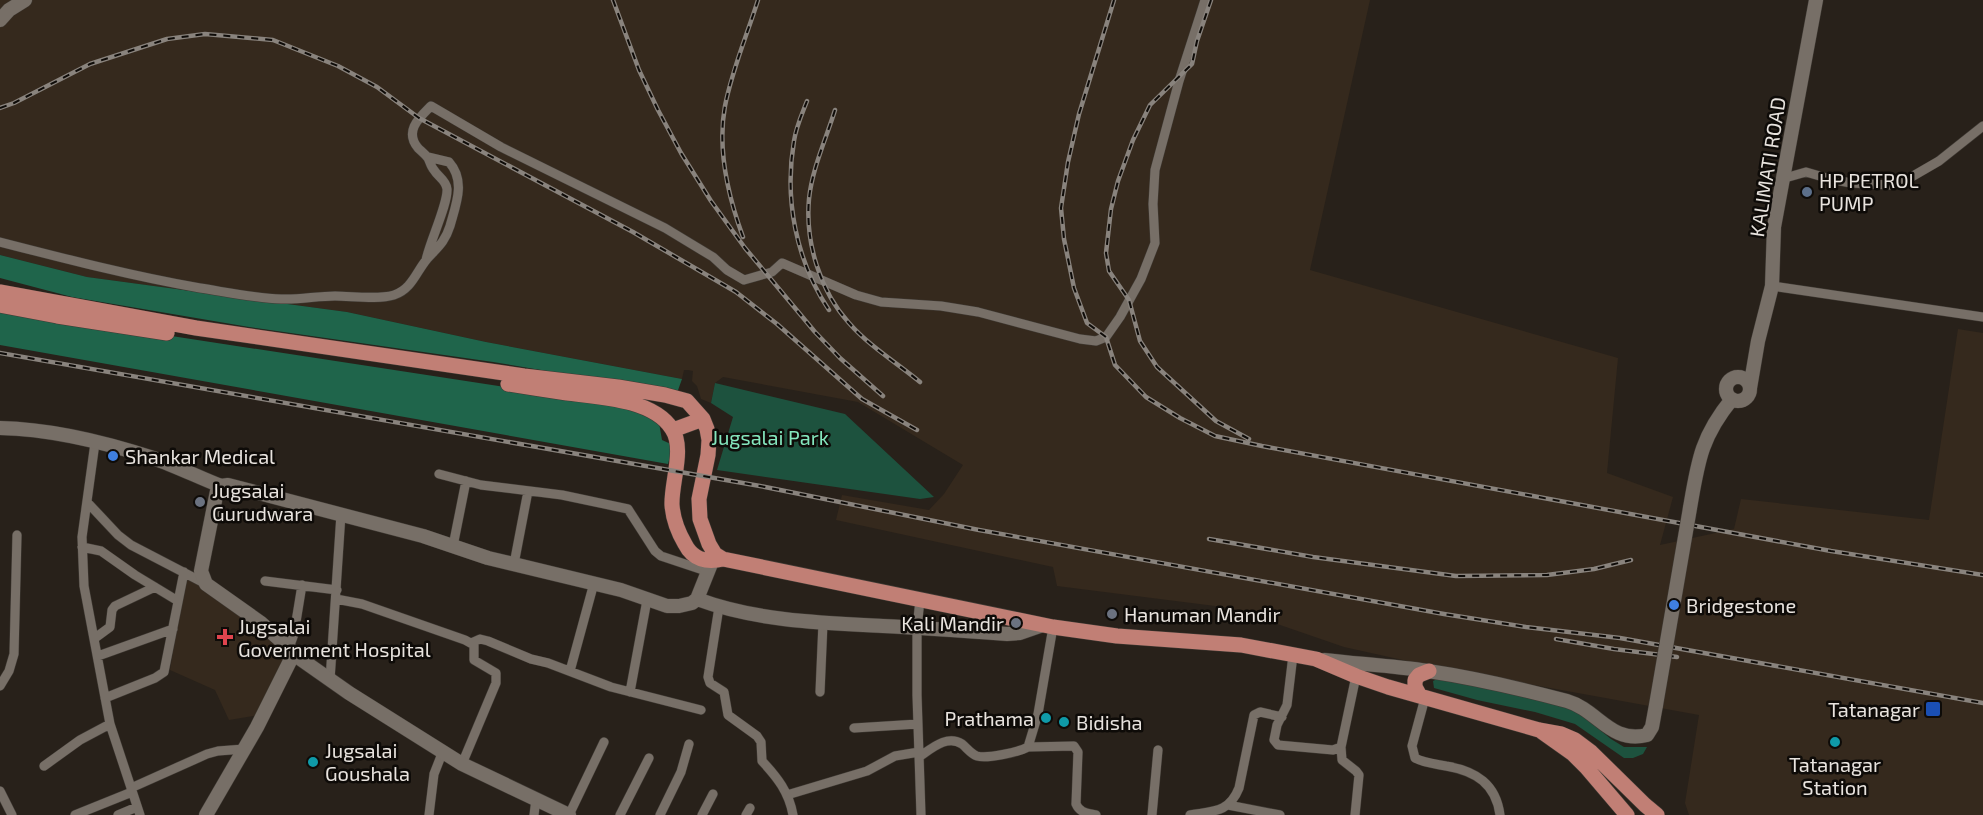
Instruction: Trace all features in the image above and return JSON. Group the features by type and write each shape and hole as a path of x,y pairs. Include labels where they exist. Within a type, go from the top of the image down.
{"main road":[{"path":"0,292 196,327 524,376 647,391 687,402 703,419 709,440 699,499 700,519 715,561"},
{"path":"0,305 57,316 638,405 656,413 673,430 677,440 672,506 683,542 693,555 1048,626 1117,636 1241,645 1316,659 1356,676 1422,697 1561,734 1575,740 1591,752 1657,815"},
{"path":"673,430 703,419"},
{"path":"1422,697 1415,687 1415,680 1419,675 1429,671"},
{"path":"1539,730 1586,766 1627,815"}],"street":[{"path":"0,20 9,10 25,0"},
{"path":"426,260 447,189 445,183 434,172 428,157 413,139 414,123 431,106 501,147 665,228 713,257 727,270 744,280 772,272 782,263 846,291 881,302 941,306 978,312 1095,341 1106,337 1120,316 1141,279 1155,243 1153,204 1155,170 1179,81 1205,0"},
{"name":"KALIMATI ROAD","path":"1750,388 1758,341 1772,286 1774,227 1785,178 1816,0"},
{"path":"1785,178 1806,172 1851,183 1890,185 1901,183 1939,160 1983,126"},
{"path":"0,242 129,275 226,292 279,299 338,296 386,297 395,295 411,284 426,260 441,246 448,231 460,185 458,176 449,162 428,157"},
{"path":"1772,286 1983,317"},
{"name":"KALIMATI ROAD","path":"1731,380 1758,341"},
{"path":"1737,377 1744,379 1750,388 1746,398 1732,399 1727,390 1731,380 1737,377"},
{"path":"1316,659 1429,671 1500,685 1570,702 1627,737 1647,735 1652,727 1701,451 1710,428 1732,399"},
{"path":"0,428 29,429 66,435 153,458 221,486 228,485 423,536 488,558 594,584 667,606 692,603 697,599 715,561 661,556 655,551 628,509 562,495 481,485 439,474"},
{"path":"95,443 82,547 84,586 110,724 139,811 118,815"},
{"path":"453,546 466,481"},
{"path":"206,584 201,571 217,491 221,486"},
{"path":"514,564 528,491"},
{"path":"87,502 118,535 131,545 206,584 261,623 291,651 330,680 462,764 569,815 604,742"},
{"path":"330,680 341,514"},
{"path":"0,686 9,671 14,654 17,535"},
{"path":"82,547 101,551 178,601"},
{"path":"105,698 161,676 166,667 184,572"},
{"path":"265,580 302,585 336,595 471,643 474,648 474,660 496,673 497,679 462,764"},
{"path":"570,671 594,584"},
{"path":"206,815 286,669 302,585"},
{"path":"95,638 110,627 114,606 155,587"},
{"path":"697,599 751,615 823,623 1020,633 1048,626 1038,714 1028,747"},
{"path":"630,692 646,600"},
{"path":"920,600 917,628 921,815"},
{"path":"719,607 708,677 710,683 724,692 726,709 731,718 761,742 762,761 778,778 787,795 793,815"},
{"path":"820,692 823,623"},
{"path":"98,656 173,629"},
{"path":"471,643 480,639 488,641 531,659 630,692 701,710"},
{"path":"1293,655 1287,705 1277,724 1274,740 1278,745 1333,750 1341,747"},
{"path":"1355,815 1359,775 1342,760 1341,747 1356,676"},
{"path":"1422,697 1412,746 1415,758 1470,773 1483,780 1492,790 1498,802 1500,815"},
{"path":"1190,815 1212,812 1228,805 1234,799 1239,788 1254,715 1260,712 1282,717"},
{"path":"44,766 80,740 110,724"},
{"path":"854,728 918,724"},
{"path":"787,795 867,771 895,756 919,754 946,741 955,741 976,756 984,757 1028,747 1074,746 1078,752 1076,804 1083,812 1096,815"},
{"path":"660,815 681,772 689,744"},
{"path":"75,815 207,753 244,749"},
{"path":"1152,815 1158,750"},
{"path":"429,815 432,785 443,751"},
{"path":"620,815 649,758"},
{"path":"0,792 12,815"},
{"path":"702,815 713,794"},
{"path":"534,815 536,799"},
{"path":"1228,805 1280,815"}],"shaded area":[{"path":"0,0 1370,0 1310,270 1618,358 1607,473 1673,497 1660,545 1734,529 1741,499 1929,520 1958,329 1983,333 1983,815 1689,815 1685,803 1699,715 1439,668 1344,647 1231,608 1057,586 1053,567 836,520 842,495 929,510 944,494 963,465 858,402 723,377 715,383 711,403 701,399 697,386 692,381 693,371 684,370 682,379 486,342 347,312 87,277 0,255"},
{"name":"Jugsalai Government Hospital","path":"185,576 206,587 288,650 259,715 229,720 215,690 170,670"}],"green space":[{"path":"0,255 87,277 347,312 486,342 682,379 677,393 493,362 249,327 72,297 0,278"},
{"path":"0,307 152,333 623,405 658,417 662,440 673,445 668,464 0,345"},
{"name":"Jugsalai Park","path":"715,383 845,414 934,497 920,499 717,470 733,417 711,403"},
{"path":"1439,678 1573,708 1624,747 1647,747 1643,754 1633,758 1624,758 1575,724 1434,688 1433,681"}],"railway":[{"path":"613,0 639,70 658,110 711,201 745,248 815,332 883,396"},
{"path":"743,237 725,172 723,122 732,79 758,0"},
{"path":"1114,0 1079,114 1061,208 1064,239 1074,288 1087,323 1106,337 1115,365 1146,397 1215,436 1262,446 1831,551 1983,575"},
{"path":"1211,0 1192,64 1150,105 1133,140 1118,181 1111,209 1106,253 1109,271 1129,300 1140,341 1157,367 1216,421 1249,439"},
{"path":"0,108 90,64 167,39 205,34 273,40 338,66 377,87 419,118 633,232 736,292 777,324 862,399 917,430"},
{"path":"807,101 794,141 791,163 792,207 795,229 808,271 829,310"},
{"path":"835,110 816,165 809,199 809,232 812,249 830,296 849,323 874,347 920,382"},
{"path":"0,353 760,486 979,530 1444,614 1526,627 1620,638 1983,703"},
{"path":"1209,539 1313,557 1456,576 1547,575 1594,569 1631,560"},
{"path":"1556,639 1677,657"}],"place":[{"name":"HP PETROL PUMP","path":"1807,192"},
{"name":"Shankar Medical","path":"113,456"},
{"name":"Jugsalai Gurudwara","path":"200,502"},
{"name":"Bridgestone","path":"1674,605"},
{"name":"Hanuman Mandir","path":"1112,614"},
{"name":"Kali Mandir","path":"1016,623"},
{"name":"Jugsalai Government Hospital","path":"225,637"},
{"name":"Tatanagar","path":"1933,709"},
{"name":"Prathama","path":"1046,718"},
{"name":"Bidisha","path":"1064,722"},
{"name":"Tatanagar Station","path":"1835,742"},
{"name":"Jugsalai Goushala","path":"313,762"}]}
